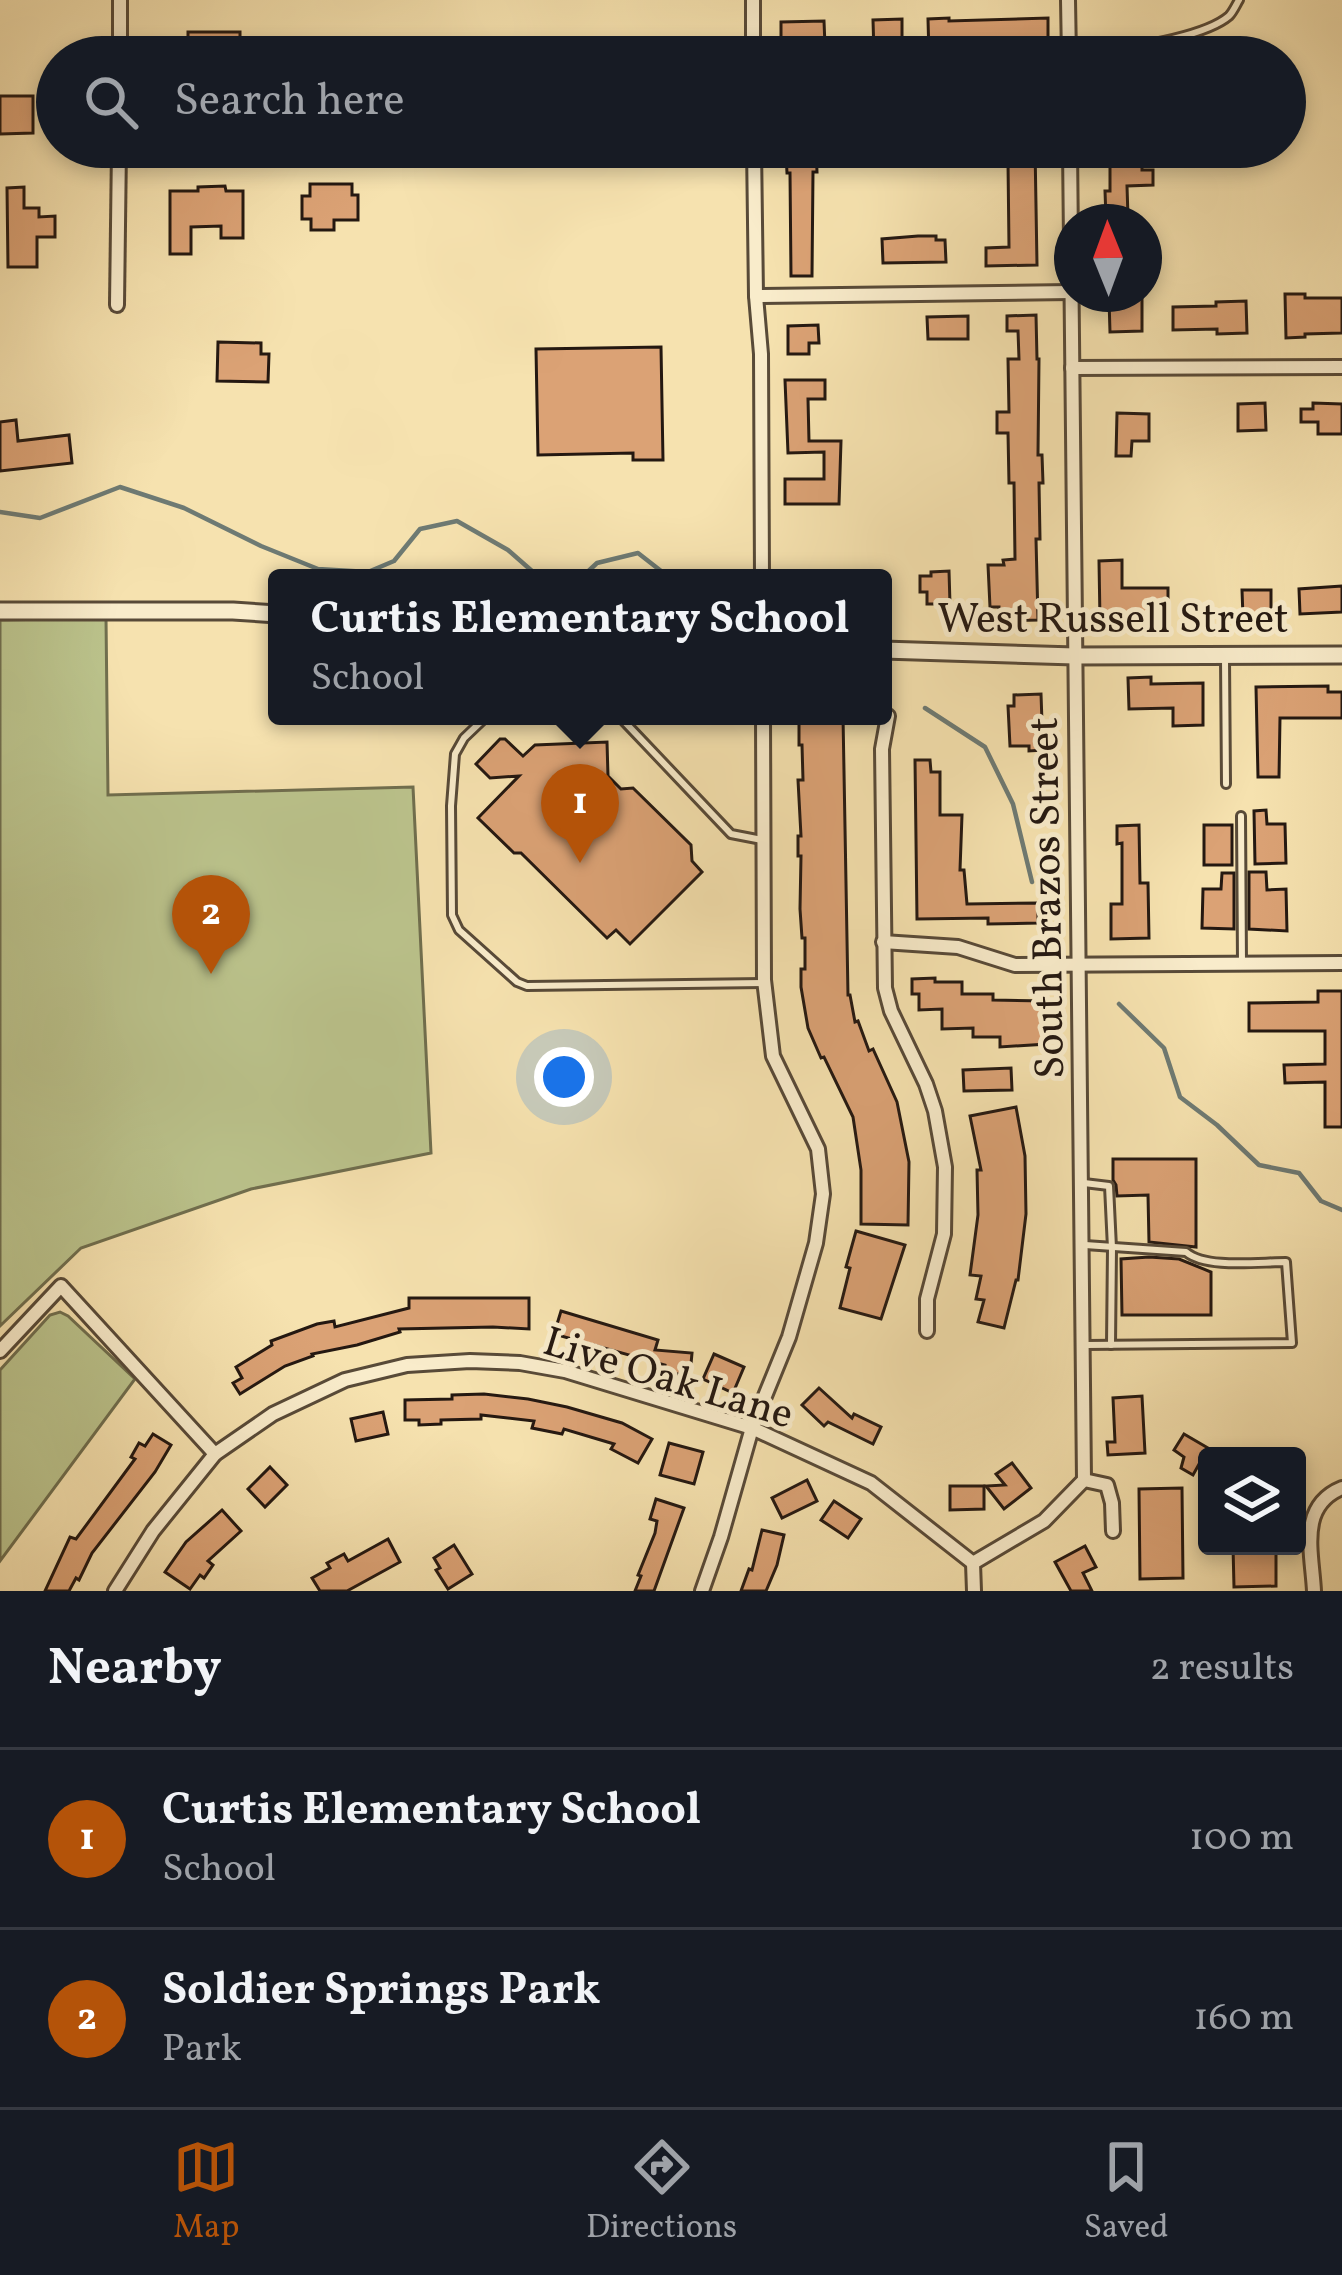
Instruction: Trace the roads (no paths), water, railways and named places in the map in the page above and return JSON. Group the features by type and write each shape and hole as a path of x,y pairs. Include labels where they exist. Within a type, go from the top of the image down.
{"street":[{"path":"120,36 121,0"},
{"path":"753,0 753,36"},
{"path":"1068,0 1069,36"},
{"path":"117,305 119,168"},
{"path":"754,168 762,569"},
{"name":"South Brazos Street","path":"1070,168 1070,204"},
{"path":"756,296 1054,292"},
{"name":"South Brazos Street","path":"1071,312 1084,1480"},
{"path":"1072,368 1342,367"},
{"path":"0,611 268,613"},
{"name":"West Russell Street","path":"892,650 1075,656 1342,655"},
{"path":"702,1591 752,1428 789,1337 816,1243 823,1194 818,1149 773,1056 765,983 763,725"},
{"path":"886,725 882,749 885,988 930,1097 945,1167 944,1234 927,1300 927,1330"},
{"path":"883,942 958,947 1015,965 1342,963"},
{"path":"0,1351 61,1286 215,1454"},
{"name":"Live Oak Lane","path":"116,1591 153,1532 215,1454 273,1414 345,1380 407,1365 470,1360 565,1371 752,1428 871,1483 973,1563"},
{"path":"974,1591 973,1563 1044,1521 1084,1480 1107,1485 1113,1532"},
{"path":"1314,1591 1312,1516 1323,1499 1342,1489"}],"lane":[{"path":"1177,36 1229,16 1239,0"},
{"path":"1225,655 1226,784"},
{"path":"478,725 454,754 452,915 458,930 527,986 765,983"},
{"path":"628,725 731,834 763,840"},
{"path":"1241,816 1242,963"},
{"path":"1081,1182 1108,1186 1111,1345"},
{"path":"1082,1244 1186,1252 1196,1260 1211,1262 1286,1262 1292,1343 1082,1345"}],"waterway":[{"path":"0,512 40,518 120,487 184,508 318,569"},
{"path":"375,569 394,561 420,529 457,521 508,550 530,569"},
{"path":"591,569 597,563 638,553 658,569"},
{"path":"925,708 985,747 1013,804 1032,882"},
{"path":"1119,1004 1164,1048 1180,1097 1259,1165 1299,1173 1321,1201 1342,1210"}],"place":[{"name":"Curtis Elementary School","path":"580,863"},
{"name":"Soldier Springs Park","path":"211,974"}]}
